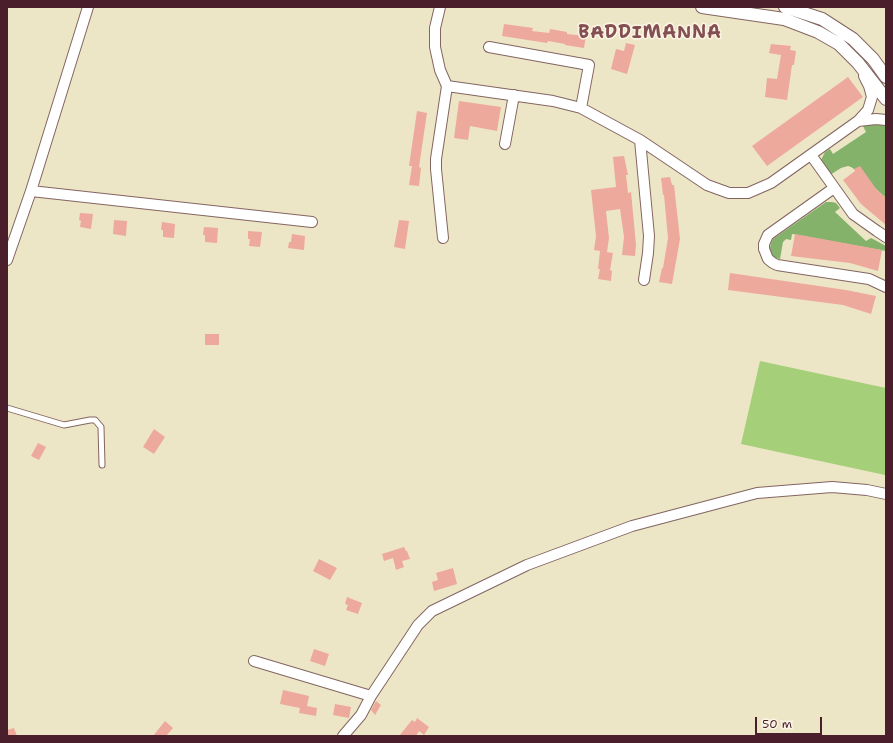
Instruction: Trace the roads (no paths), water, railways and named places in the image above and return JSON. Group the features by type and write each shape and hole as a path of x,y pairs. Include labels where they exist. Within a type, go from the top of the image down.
{"street":[{"path":"7,260 31,191 88,7"},
{"path":"702,7 784,19 818,32 839,44 858,63 886,99"},
{"path":"785,7 822,19 853,39 873,58 886,77"},
{"path":"440,8 435,28 435,47 440,70 447,86 436,164 443,238"},
{"path":"489,47 589,65 581,108"},
{"path":"447,86 554,101 581,108 640,140 707,185 729,193 748,192 771,183 858,121 868,110 872,97 869,86 858,63"},
{"path":"505,144 514,95"},
{"path":"858,121 876,119 886,120"},
{"path":"640,140 649,236 644,280"},
{"path":"811,155 853,214 886,237"},
{"path":"834,188 768,235 764,244 764,250 768,259 777,266 868,280 886,287"},
{"path":"31,191 312,222"},
{"path":"343,736 361,714 371,696 418,625 432,611 527,565 632,526 757,493 832,487 867,490 886,494"},
{"path":"254,661 371,696"}],"lane":[{"path":"7,408 64,425 95,420 102,427 102,466"}],"district":[{"name":"BADDIMANNA","path":"650,33"}]}
